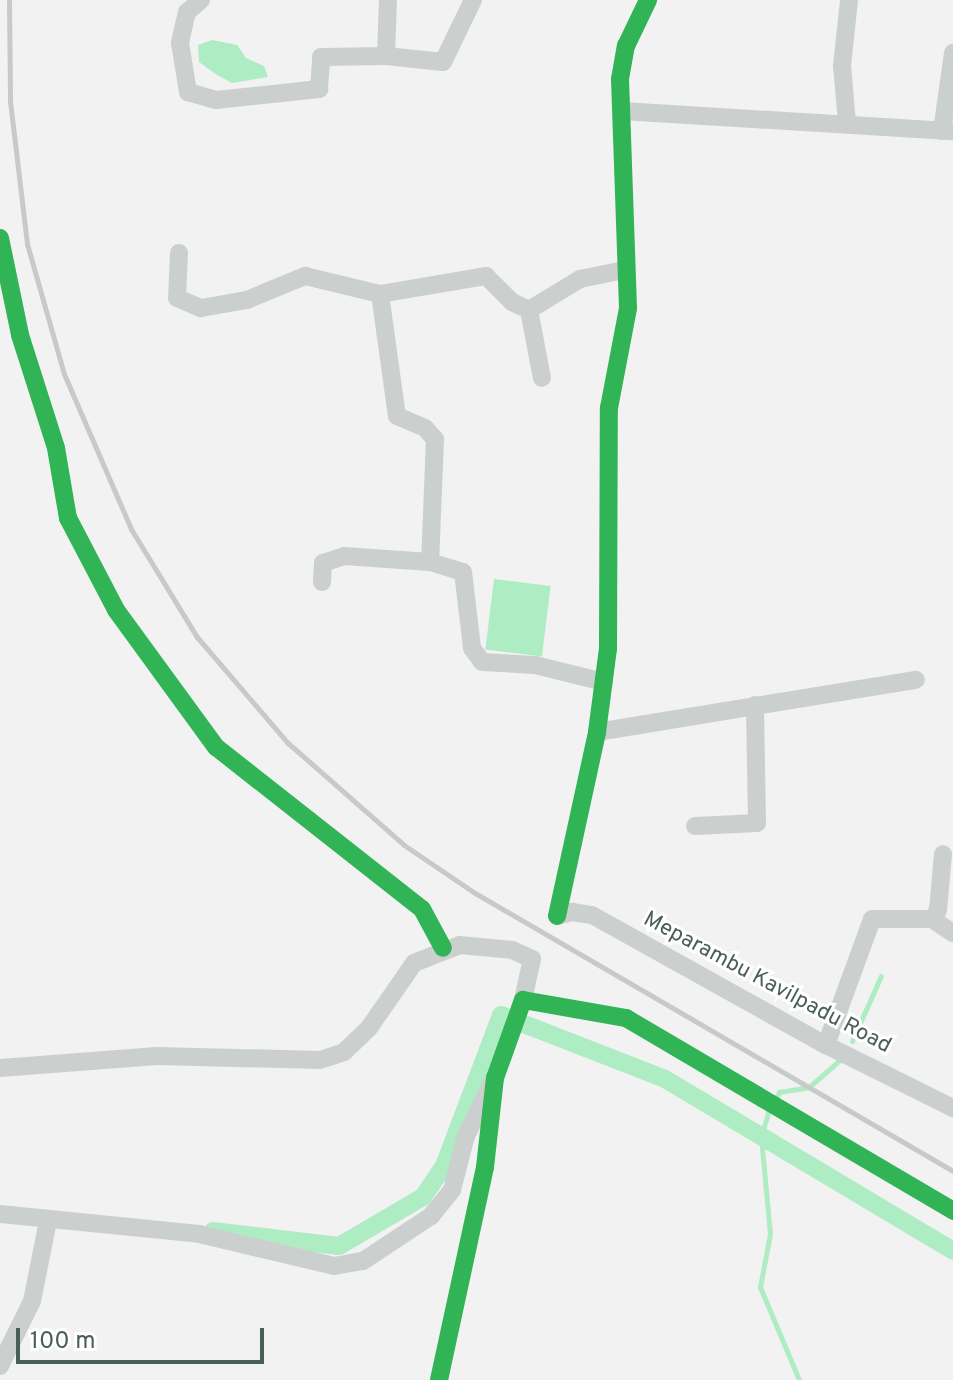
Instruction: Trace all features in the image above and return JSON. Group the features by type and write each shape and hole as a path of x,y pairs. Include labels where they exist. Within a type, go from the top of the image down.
{"street":[{"path":"201,0 187,12 180,43 188,92 216,100 319,89 321,57 386,56 443,62 473,0"},
{"path":"386,56 388,0"},
{"path":"847,123 842,66 849,0"},
{"path":"643,1 626,46 622,111 624,270 628,308 609,408 604,682 597,732 667,724 755,705 916,680"},
{"path":"622,111 948,131 953,53"},
{"path":"0,238 20,335 56,448 68,518 116,610 216,747 422,909 443,948"},
{"path":"179,253 177,298 190,306 228,305 305,276 380,294 486,276 512,302 529,310"},
{"path":"529,310 580,279 624,270"},
{"path":"380,294 397,416 425,428 435,439 430,562"},
{"path":"529,310 542,378"},
{"path":"322,582 323,563 330,557 430,562 463,572 472,648 482,662 535,665 604,682"},
{"path":"695,826 757,823 755,705"},
{"name":"Meparambu Kavilpadu Road","path":"597,732 557,916 572,912 592,915 826,1045 953,1108"},
{"path":"932,919 938,910 943,854"},
{"path":"826,1045 872,919 932,919 953,933"},
{"path":"0,1068 157,1056 320,1060 344,1052 369,1028 414,963 443,948 512,950 532,959 510,1038 495,1078 466,1136 452,1190 431,1216 363,1261 334,1266 199,1234 0,1214"},
{"path":"523,1000 591,1008 626,1018 953,1211"},
{"path":"439,1380 485,1167 495,1078"},
{"path":"0,1366 32,1301 48,1221"}],"shaded area":[{"path":"212,40 237,45 246,58 264,66 268,77 232,83 217,75 199,62 198,45"},
{"path":"494,579 551,586 542,656 485,649"}],"waterway":[{"path":"852,1041 881,976"},
{"path":"213,1231 339,1246 423,1197 444,1166 501,1015 665,1079 953,1251"},
{"path":"776,1098 779,1092 809,1087 841,1059"},
{"path":"769,1110 761,1137 770,1234 760,1287 799,1380"}],"railway":[{"path":"9,0 10,101 27,244 64,374 131,529 197,637 288,743 404,845 475,893 953,1171"}],"traffic: fast":[{"path":"557,916 597,732 608,649 609,408 628,308 620,79 626,46 648,0"},
{"path":"0,238 20,335 56,448 68,518 116,610 216,747 422,909 443,948"},
{"path":"439,1380 485,1167 495,1078 523,1000 626,1018 953,1211"}]}
